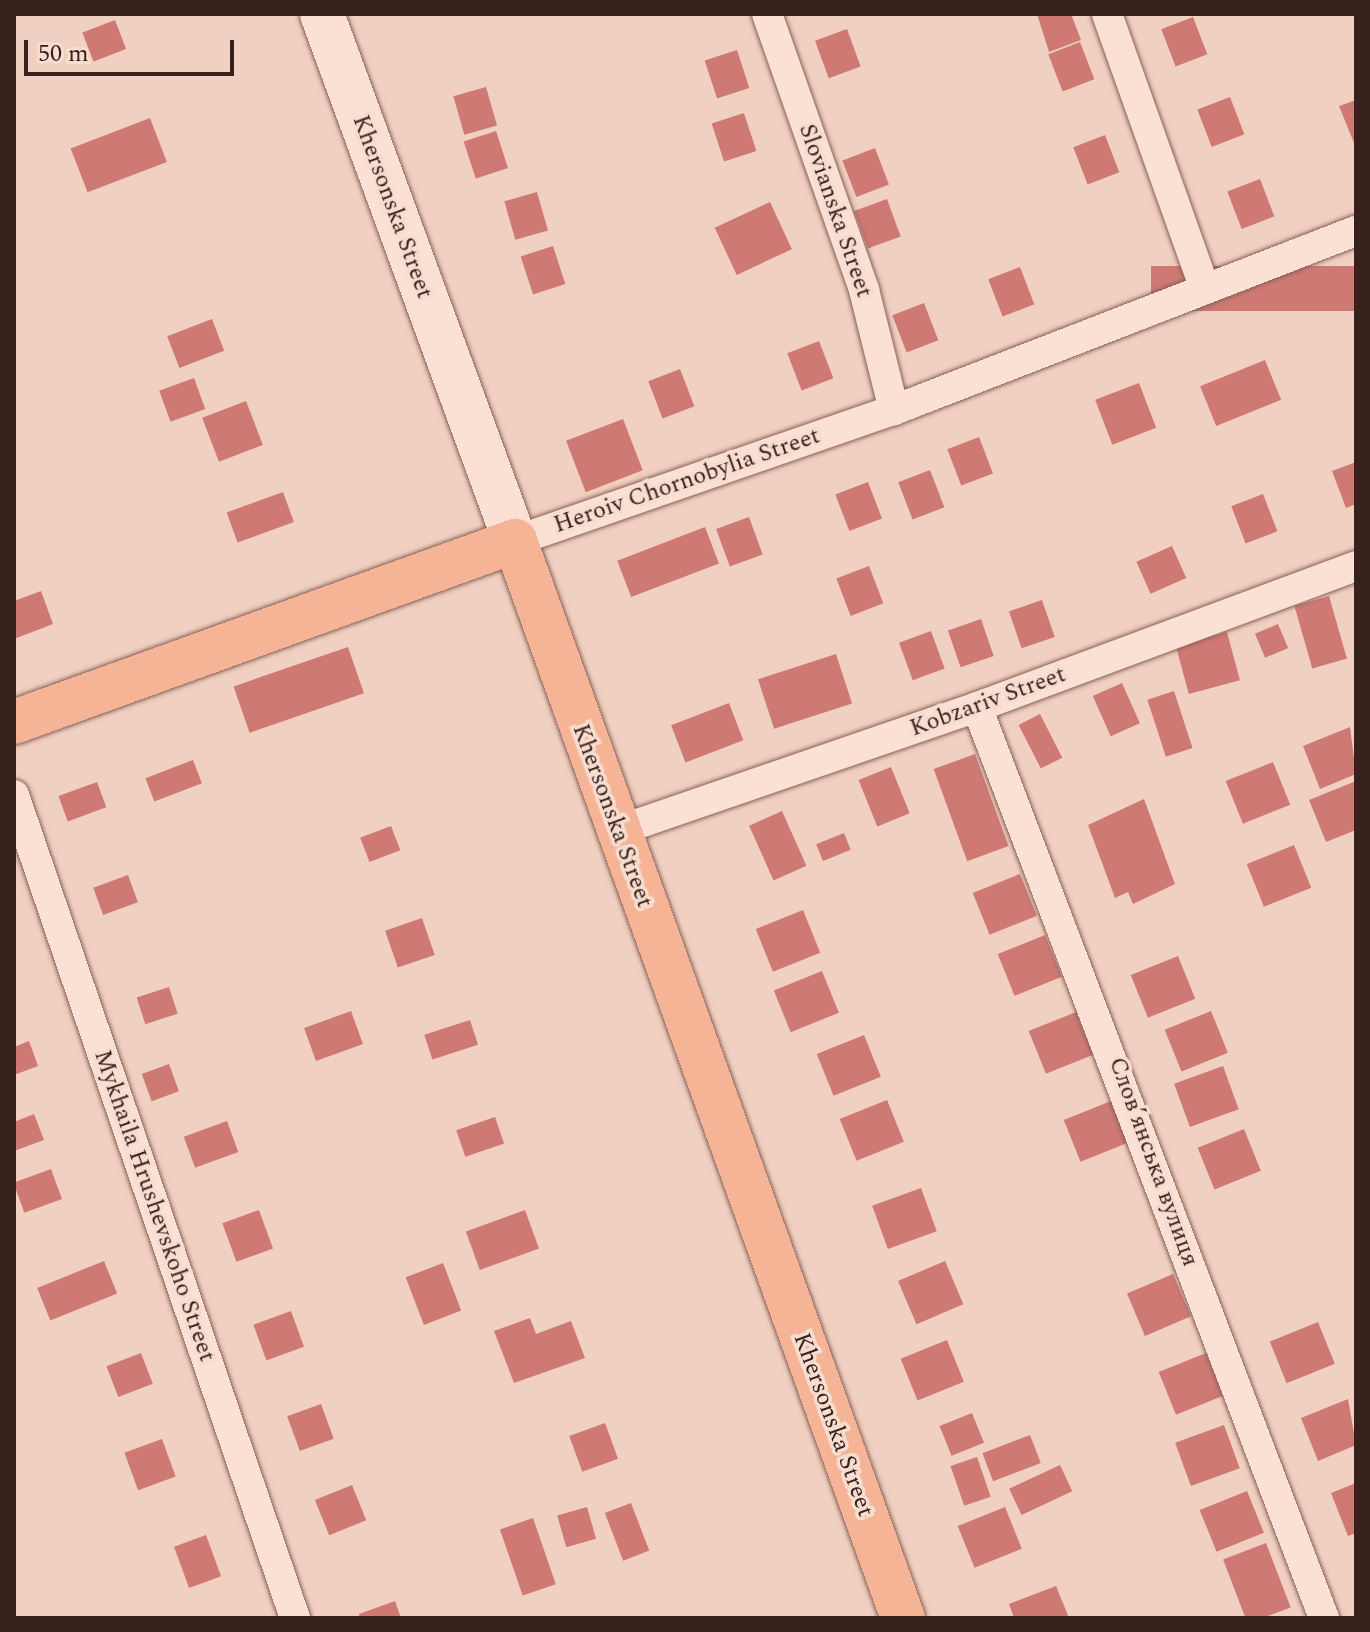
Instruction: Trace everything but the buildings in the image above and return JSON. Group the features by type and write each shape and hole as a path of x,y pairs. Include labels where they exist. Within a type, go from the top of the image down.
{"main road":[{"name":"Khersonska Street","path":"322,14 903,1618"},
{"name":"Heroiv Chornobylia Street","path":"14,722 515,541"}],"street":[{"name":"Slovianska Street","path":"767,14 864,290 894,410"},
{"path":"1107,14 1205,289"},
{"name":"Heroiv Chornobylia Street","path":"515,541 894,410 1356,231"},
{"name":"Kobzariv Street","path":"617,831 1354,575"},
{"name":"Словʼянська вулиця","path":"977,707 1324,1618"},
{"name":"Mykhaila Hrushevskoho Street","path":"14,795 295,1618"}]}
